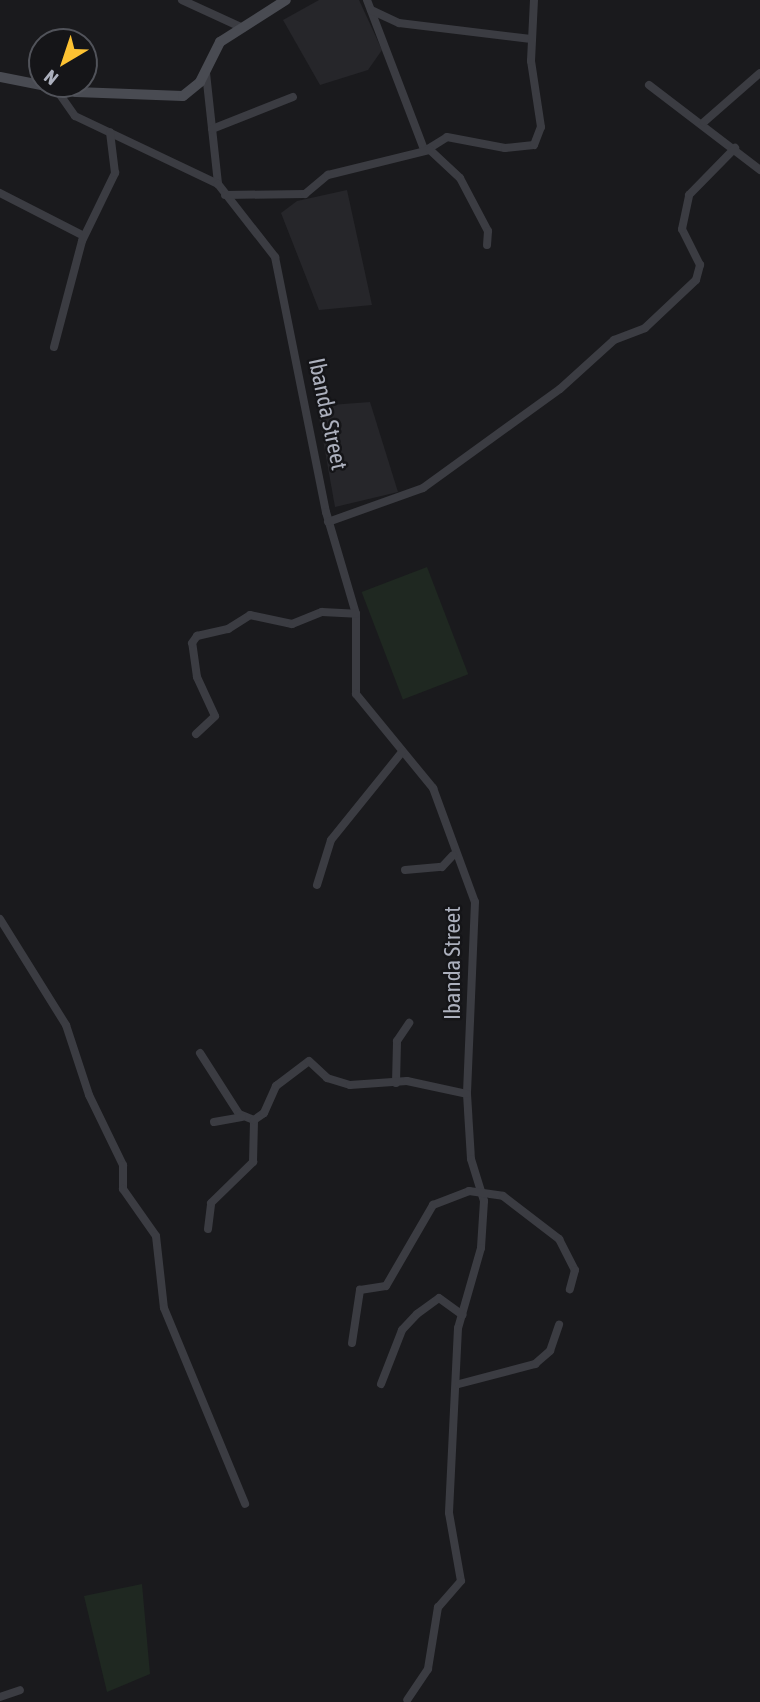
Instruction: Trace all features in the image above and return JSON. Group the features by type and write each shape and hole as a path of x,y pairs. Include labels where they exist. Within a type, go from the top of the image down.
{"street":[{"path":"182,0 243,28"},
{"path":"98,91 183,96 206,73 220,42 286,0"},
{"path":"367,0 426,149 460,178 488,231 487,245"},
{"path":"225,195 306,194 328,175 356,173 426,149 447,137 505,148 534,145 541,127 531,38 534,0"},
{"path":"371,10 398,23 531,38"},
{"path":"206,73 218,184"},
{"path":"704,122 760,73"},
{"path":"0,77 28,83"},
{"path":"649,85 704,122 760,170"},
{"path":"212,129 293,97"},
{"path":"61,98 70,113 218,184"},
{"path":"54,347 84,236 115,173 110,132"},
{"path":"328,522 423,488 560,389 614,340 645,328 696,280 700,265 682,229 689,195 735,148"},
{"name":"Ibanda Street","path":"218,184 279,267 328,522 356,614 356,694 433,788 453,855 475,902 467,1094 471,1159 481,1191 481,1248 462,1315 449,1513 461,1581 438,1607 428,1669 407,1700"},
{"path":"0,193 84,236"},
{"path":"196,734 215,716 197,677 192,643 197,636 228,629 250,615 292,624 322,612 356,614"},
{"path":"317,885 331,841 402,752"},
{"path":"405,870 442,867 453,855"},
{"path":"0,919 66,1025 89,1095 123,1165 123,1189 156,1237 164,1308 245,1504"},
{"path":"396,1083 397,1041 409,1023"},
{"path":"200,1053 242,1117"},
{"path":"208,1229 211,1203 253,1161 254,1120 266,1110 276,1086 311,1060 343,1083 413,1083 467,1094"},
{"path":"396,1071 413,1083"},
{"path":"214,1122 242,1117 254,1120"},
{"path":"352,1343 360,1290 386,1286 433,1205 481,1191 522,1208 559,1240 575,1270 570,1289"},
{"path":"381,1384 402,1330 417,1314 439,1298 462,1315"},
{"path":"459,1384 535,1364 550,1351 559,1325"},
{"path":"0,1697 20,1690"}],"shaded area":[{"path":"319,0 359,0 382,50 368,70 320,85 283,20"},
{"path":"347,190 372,305 319,310 281,213 297,201"},
{"path":"370,402 398,492 335,507 317,406"},
{"path":"427,567 468,674 403,699 362,592"},
{"path":"142,1584 150,1674 107,1692 84,1596"}]}
